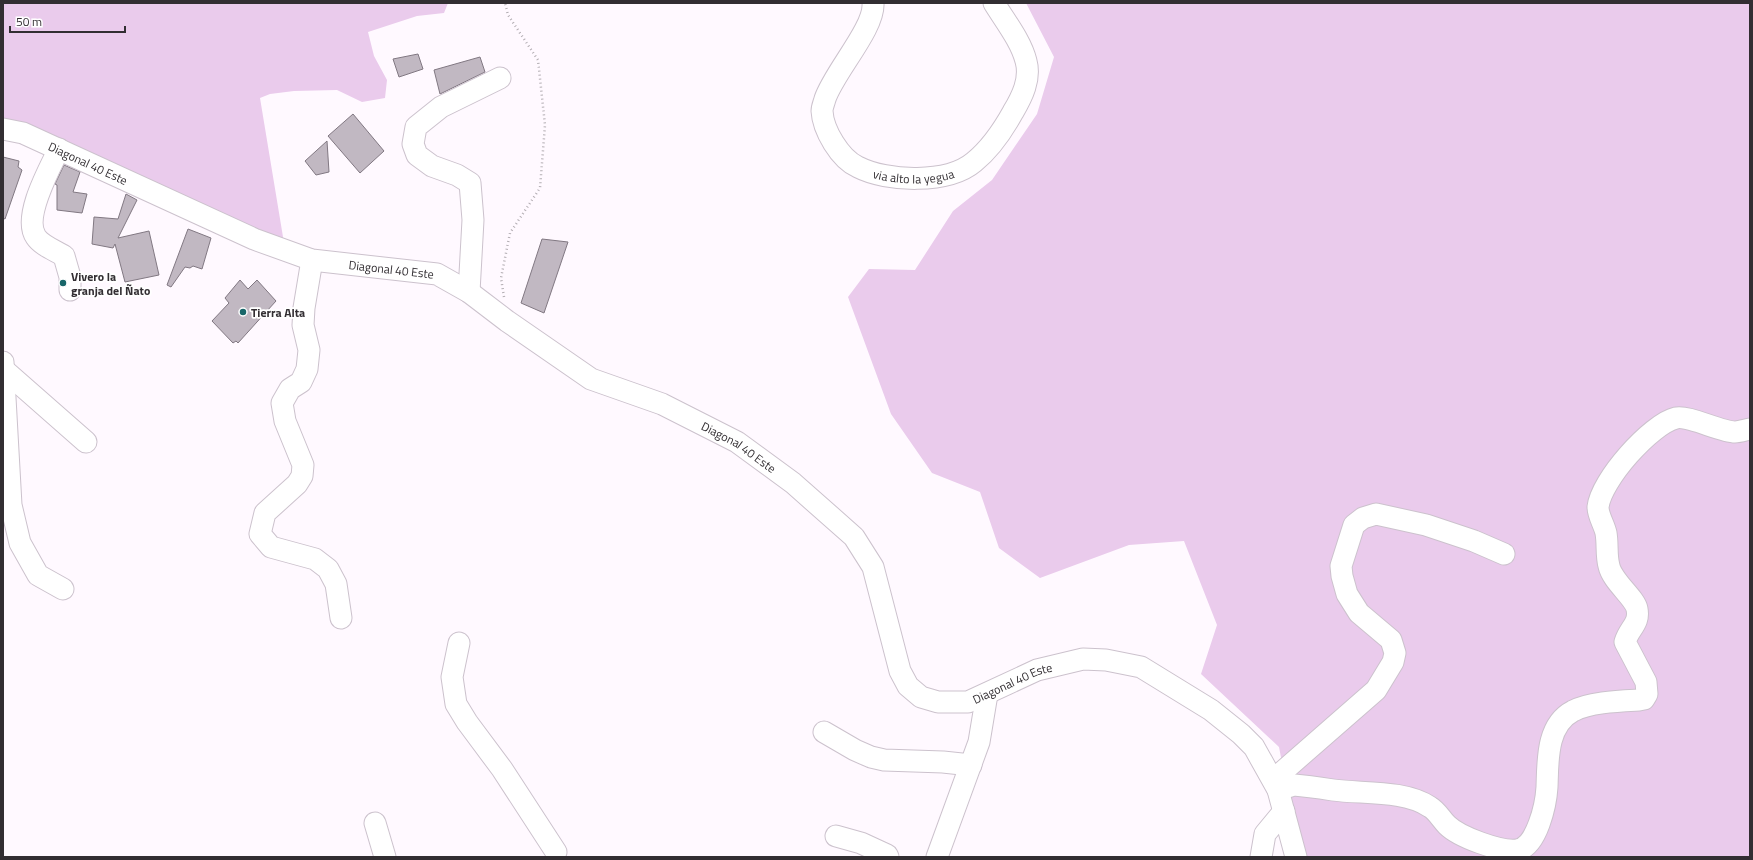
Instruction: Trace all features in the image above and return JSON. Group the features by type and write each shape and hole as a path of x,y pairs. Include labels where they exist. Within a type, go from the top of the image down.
{"street":[{"name":"via alto la yegua","path":"873,3 868,24 828,90 822,110 827,130 837,150 858,167 886,176 917,179 945,176 973,163 993,142 1022,97 1028,76 1026,61 1018,42 994,3"},
{"path":"469,292 473,220 470,183 457,175 432,166 417,155 413,144 416,127 441,107 500,78"},
{"name":"Diagonal 40 Este","path":"3,129 23,133 254,239 312,260 437,274 469,292 507,321 591,379 662,404 737,442 792,483 854,537 874,567 900,671 908,686 921,697 938,702 968,702 1037,670 1082,659 1106,660 1141,667 1211,710 1241,734 1254,747 1275,785 1284,811 1296,857"},
{"path":"59,149 37,196 32,217 32,229 36,237 51,249 64,256 70,277 70,290"},
{"path":"312,260 304,308 303,325 309,350 307,369 301,382 290,389 282,403 285,421 303,465 302,476 297,484 265,513 260,534 271,548 315,559 328,569 336,584 341,618"},
{"path":"3,366 86,442"},
{"path":"3,366 11,505 20,543 38,575 63,589"},
{"path":"1275,785 1294,785 1395,795 1414,799 1431,807 1447,825 1468,838 1490,846 1504,849 1518,850 1523,847 1529,842 1538,828 1547,788 1546,771 1549,749 1562,719 1573,711 1591,705 1644,699 1647,694 1646,682 1625,642 1626,637 1638,619 1637,606 1622,589 1609,567 1606,533 1598,508 1600,499 1609,480 1631,452 1659,425 1667,420 1679,417 1734,432 1750,429"},
{"path":"1275,785 1376,690 1393,662 1395,653 1391,640 1359,613 1352,604 1344,585 1341,566 1352,530 1358,521 1369,515 1376,514 1426,525 1504,554"},
{"path":"459,643 452,677 456,704 467,722 502,769 555,855"},
{"path":"937,857 979,742 987,694"},
{"path":"824,732 855,750 871,757 884,760 943,762 971,765"},
{"path":"1261,857 1266,834 1284,811"},
{"path":"375,823 384,857"},
{"path":"836,836 861,843 887,855 888,857"}],"path":[{"path":"505,3 508,15 538,60 545,125 540,188 510,233 501,278 507,321"}],"shaded area":[{"path":"3,3 448,3 444,13 417,16 368,32 374,56 387,80 385,98 362,102 337,90 294,91 270,94 260,98 284,243 3,123"},
{"path":"1026,3 1750,3 1750,857 1303,857 1295,830 1279,747 1201,674 1217,625 1184,541 1129,545 1040,578 999,548 980,492 932,473 891,414 848,297 869,269 915,270 953,211 992,180 1037,114 1054,57"}],"building":[{"path":"418,54 423,69 399,77 393,59"},
{"path":"480,57 485,72 440,94 434,70"},
{"path":"353,114 384,151 360,173 328,136"},
{"path":"327,141 329,172 316,175 305,161"},
{"path":"3,157 19,161 18,167 22,170 5,219 3,218"},
{"path":"64,165 80,172 73,192 87,194 82,213 57,210 57,185 55,184"},
{"path":"126,194 137,200 118,238 149,231 159,275 125,282 115,244 113,248 92,244 94,217 118,219"},
{"path":"188,229 211,238 202,269 193,266 190,268 185,267 171,287 167,285"},
{"path":"542,239 568,242 544,313 521,303"},
{"name":"Tierra Alta","path":"240,280 248,289 257,280 276,301 238,343 236,341 233,343 212,321 229,303 225,298"}],"place":[{"name":"Vivero la granja del Ñato","path":"63,283"},
{"name":"Tierra Alta","path":"243,312"}]}
